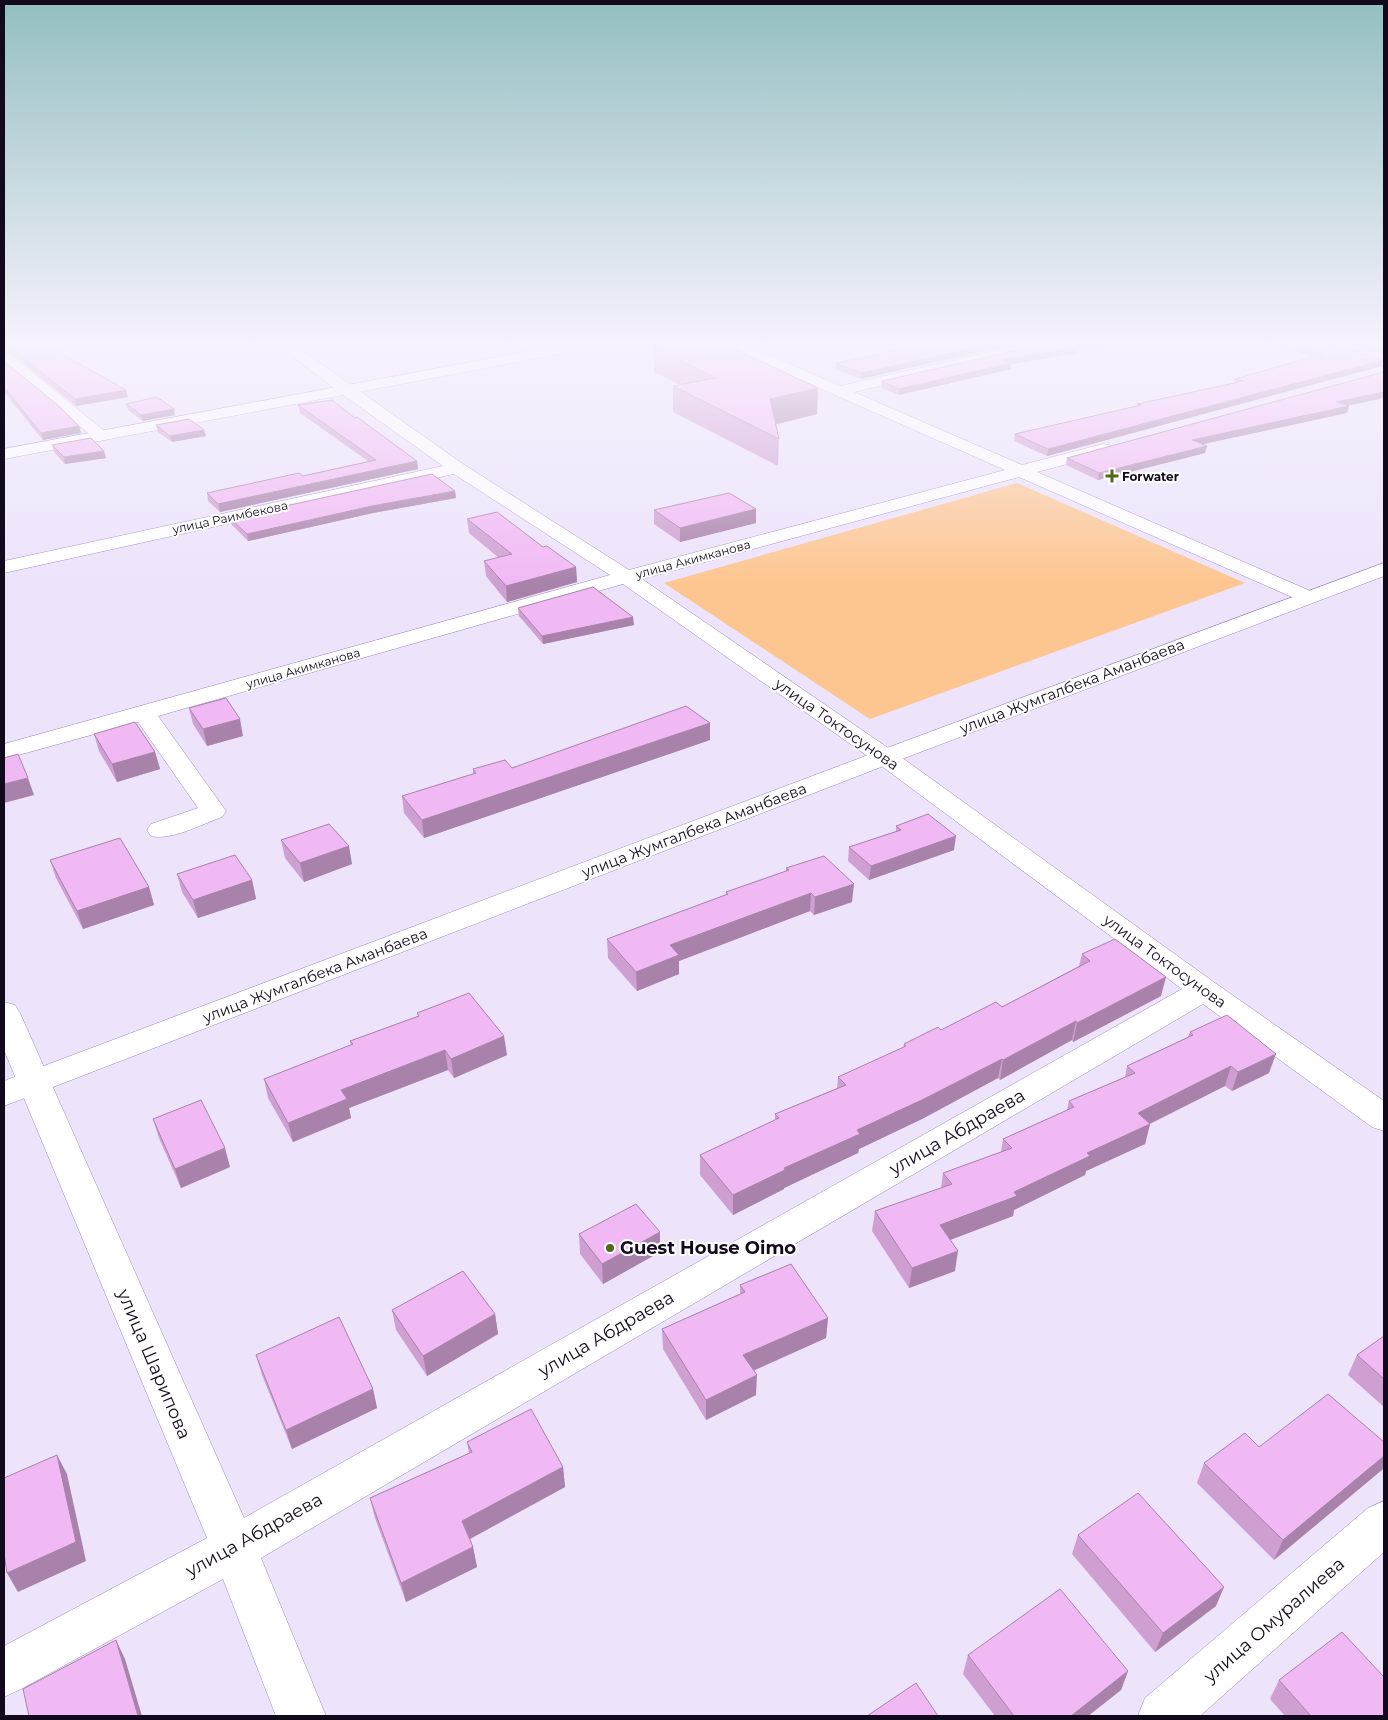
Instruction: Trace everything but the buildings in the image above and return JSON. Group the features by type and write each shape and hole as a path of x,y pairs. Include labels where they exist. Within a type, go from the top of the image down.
{"street":[{"path":"84,422 100,435"},
{"path":"4,454 168,422"},
{"name":"улица Токтосунова","path":"391,422 456,468 626,578 885,757 1204,990 1384,1118"},
{"path":"910,422 1308,597"},
{"name":"улица Акимканова","path":"4,752 626,578 1118,445"},
{"name":"улица Раимбекова","path":"4,567 456,468"},
{"name":"улица Жумгалбека Аманбаева","path":"18,1089 885,757 1384,569"},
{"path":"143,712 213,811 160,830"},
{"name":"улица Абдраева","path":"4,1672 234,1548 1204,990"},
{"name":"улица Шарипова","path":"4,1013 18,1089 234,1548 302,1716"},
{"name":"улица Омуралиева","path":"1163,1716 1384,1523"}],"shaded area":[{"path":"1017,483 1245,583 870,719 664,583"}],"place":[{"name":"Forwater","path":"1112,476"},
{"name":"Guest House Oimo","path":"610,1248"}]}
